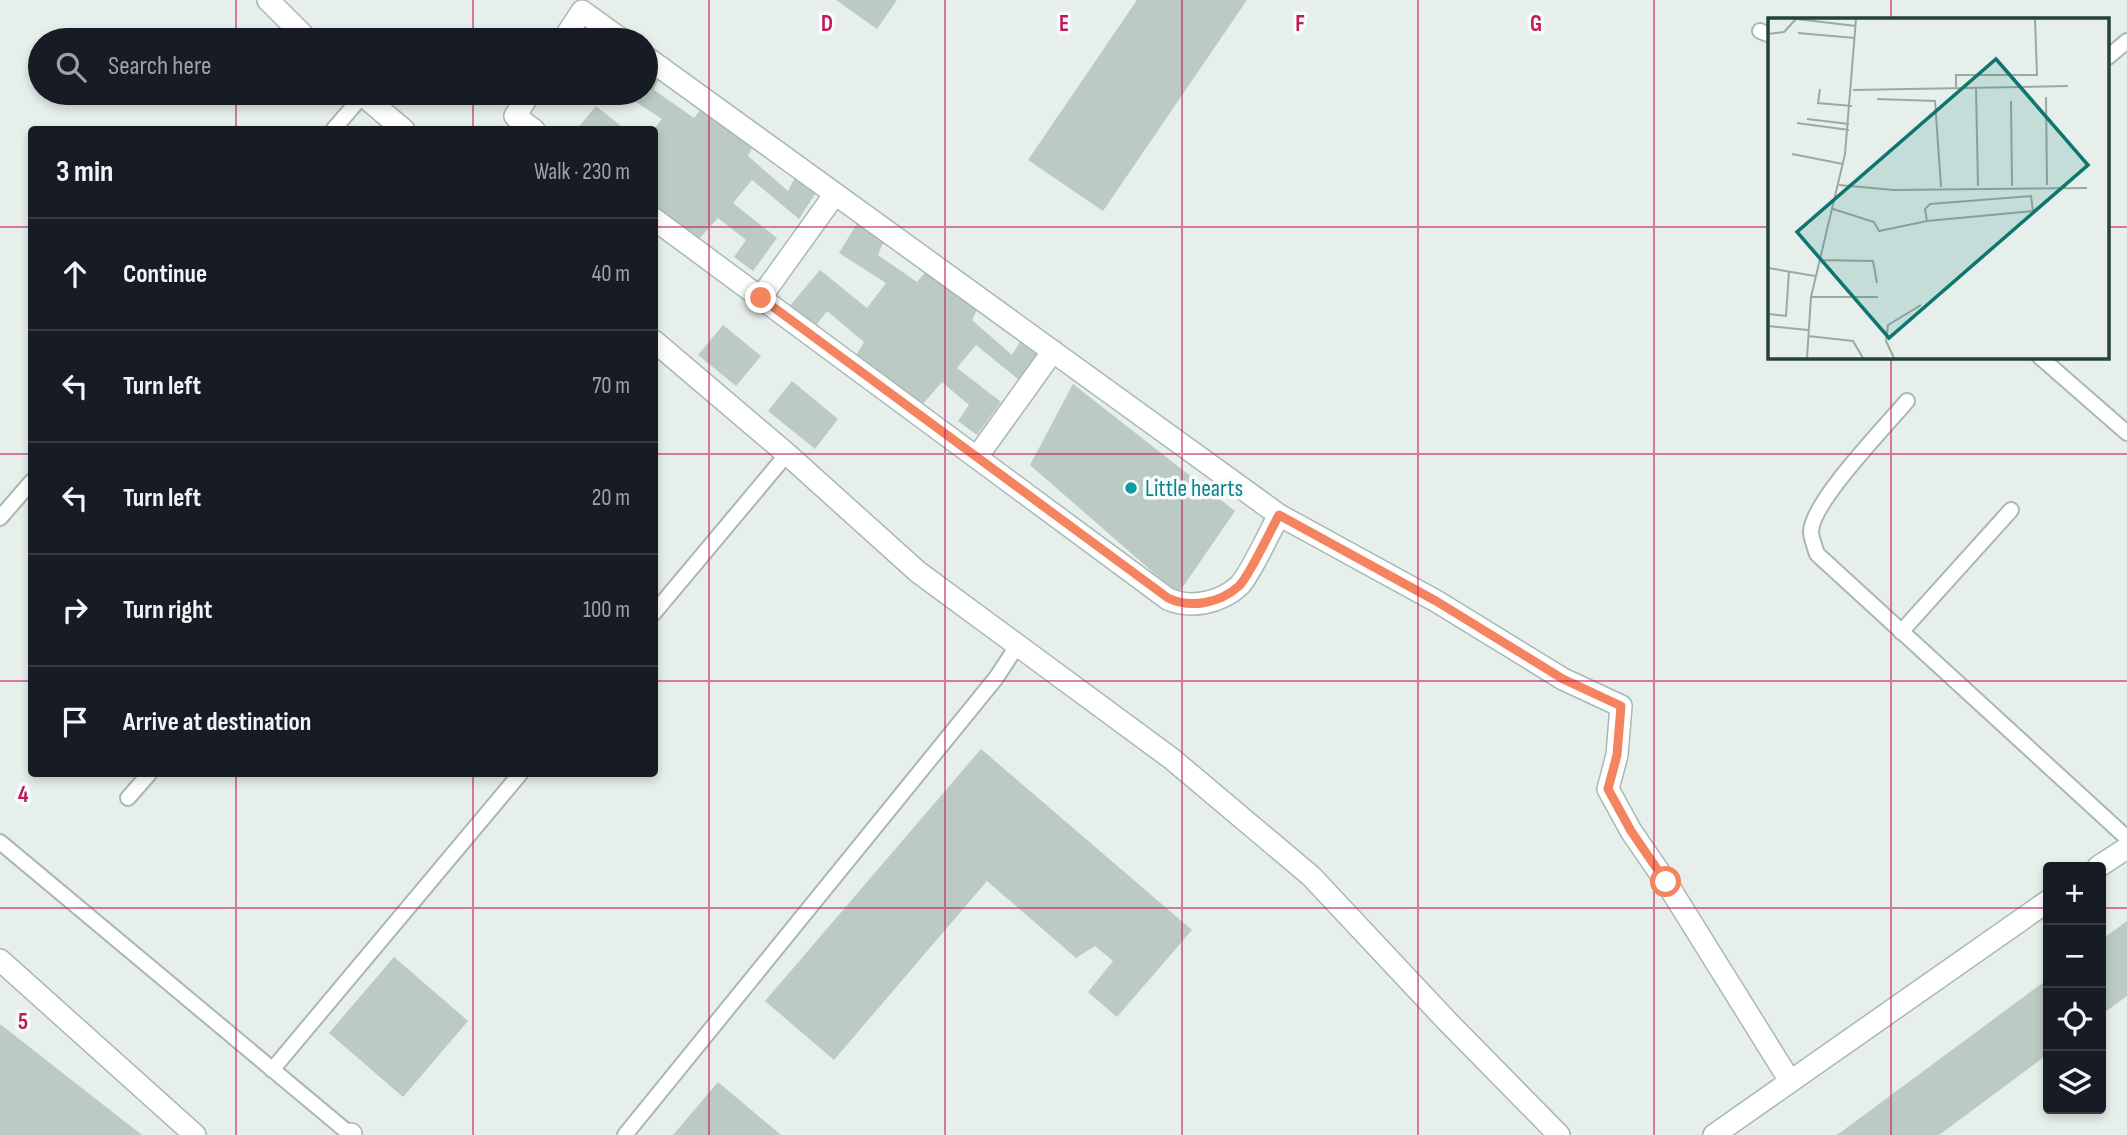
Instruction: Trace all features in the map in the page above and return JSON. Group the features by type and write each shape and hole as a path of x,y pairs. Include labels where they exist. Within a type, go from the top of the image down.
{"street":[{"path":"268,0 296,28"},
{"path":"571,28 582,11 605,28"},
{"path":"658,66 1279,515 1436,601 1563,679 1621,706 1617,755 1608,789 1631,831 1673,892 1790,1081"},
{"path":"375,105 399,126"},
{"path":"522,105 515,116 529,126"},
{"path":"761,298 835,194"},
{"path":"658,222 1178,603 1190,605 1215,600 1241,584 1279,515"},
{"path":"658,344 788,454 918,572 1172,759 1311,876 1559,1135"},
{"path":"977,457 1053,351"},
{"path":"2106,862 2127,848"},
{"path":"1714,1135 2043,904"},
{"path":"0,960 195,1135"}],"lane":[{"path":"2110,55 2127,41"},
{"path":"337,126 353,105"},
{"path":"2042,359 2127,433"},
{"path":"1908,401 1827,495 1814,517 1811,533 1817,554 2127,838"},
{"path":"658,608 788,454"},
{"path":"0,518 28,486"},
{"path":"1901,632 2011,510"},
{"path":"625,1135 996,678 1017,646"},
{"path":"128,798 146,777"},
{"path":"272,1070 517,777"},
{"path":"0,842 351,1135"}],"building":[{"path":"836,0 897,0 877,29"},
{"path":"1137,0 1247,0 1103,211 1028,160"},
{"path":"658,93 694,118 705,104 755,141 748,156 788,191 795,177 817,191 799,219 752,180 733,203 777,238 753,271 734,257 746,240 718,218 698,240 658,211 656,126 662,119 640,105 658,105"},
{"path":"596,106 621,126 579,126"},
{"path":"858,222 885,238 878,255 917,282 928,269 979,305 972,320 1012,355 1020,342 1041,356 1023,383 976,345 957,368 1001,402 977,435 958,421 969,405 942,382 922,405 856,356 864,342 827,311 814,328 788,308 820,270 867,308 886,283 839,253"},
{"path":"723,325 761,356 736,386 698,355"},
{"path":"792,381 838,419 815,449 768,411"},
{"name":"Little hearts","path":"1073,384 1235,511 1178,594 1030,465"},
{"path":"981,749 1192,930 1117,1017 1088,992 1113,961 1095,946 1076,958 987,881 834,1060 765,1001"},
{"path":"2127,921 2127,996 2106,1011 2106,988 2106,936"},
{"path":"394,957 468,1021 403,1097 329,1033"},
{"path":"2043,983 2043,1058 1939,1135 1837,1135"},
{"path":"0,1024 142,1135 0,1135"},
{"path":"718,1082 781,1135 673,1135"}],"place":[{"name":"Little hearts","path":"1131,488"}],"route":[{"path":"761,298 1178,603 1203,603 1225,596 1241,584 1279,515 1436,601 1563,679 1621,706 1617,755 1608,789 1631,831 1666,882"}]}
